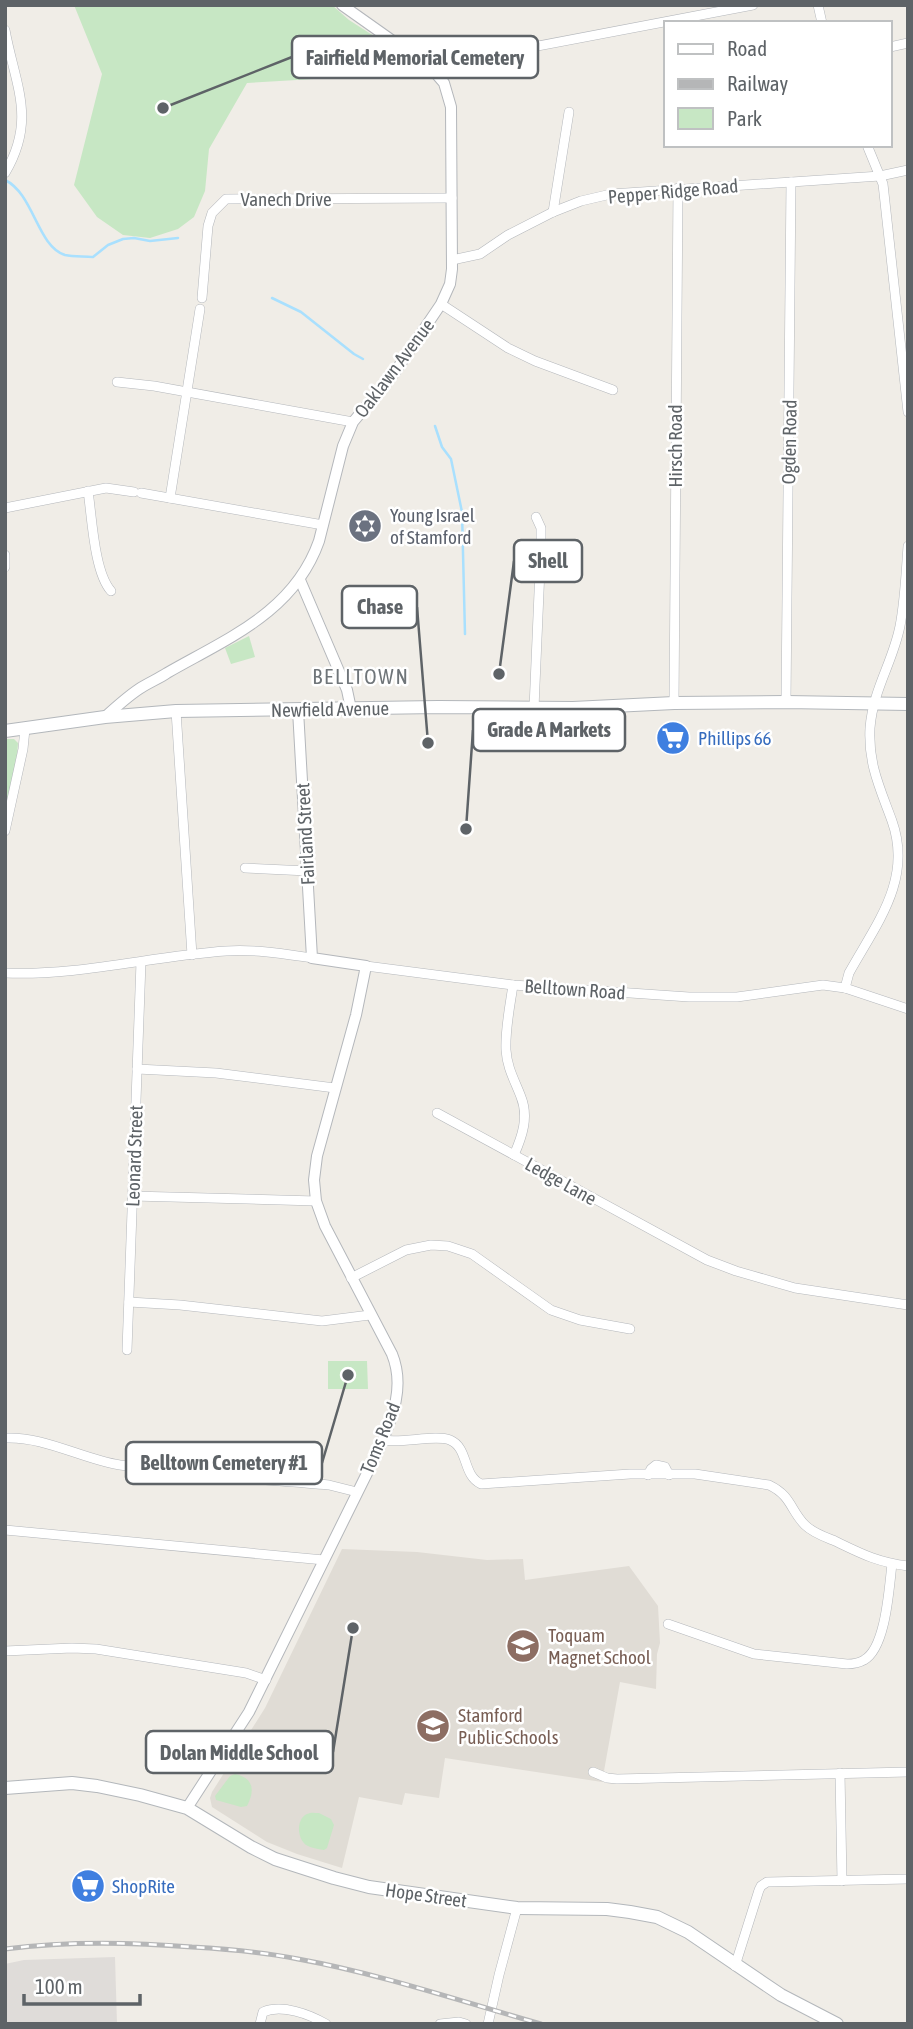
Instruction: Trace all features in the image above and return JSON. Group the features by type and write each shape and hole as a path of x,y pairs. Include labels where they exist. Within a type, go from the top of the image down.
{"main road":[{"name":"Newfield Avenue","path":"5,732 105,716 176,711 534,708 674,703 908,704"},
{"name":"Hope Street","path":"5,1788 86,1784 140,1795 187,1808 264,1854 334,1878 391,1890 517,1908 607,1909 645,1914 688,1932 781,1995 837,2024"}],"street":[{"name":"Oaklawn Avenue","path":"105,716 140,689 256,622 300,580 313,556 343,446 353,422 395,372 441,304 450,284 452,198 451,107 448,91 438,74 421,59 342,5"},
{"path":"669,21 753,5"},
{"path":"438,74 460,62 475,58 664,22"},
{"path":"5,30 23,111 19,140 5,173"},
{"path":"553,212 569,112"},
{"path":"868,147 883,184 903,320 908,412"},
{"name":"Pepper Ridge Road","path":"452,260 480,254 508,235 553,212 581,201 611,194 880,176 908,170"},
{"name":"Ogden Road","path":"786,702 791,182"},
{"name":"Hirsch Road","path":"674,703 678,188"},
{"name":"Vanech Drive","path":"202,298 208,226 212,213 226,199 452,198"},
{"path":"441,304 508,348 613,390"},
{"path":"170,498 200,309"},
{"path":"117,382 353,422"},
{"path":"5,508 106,488 323,525"},
{"path":"88,491 99,567 105,585 111,591"},
{"path":"534,708 541,546 541,528 536,517"},
{"path":"845,988 849,973 893,893 898,868 895,830 871,762 870,730 873,702 898,635 906,591 908,546"},
{"path":"5,555 5,567"},
{"path":"300,580 347,690 351,709"},
{"name":"Fairland Street","path":"298,710 312,958"},
{"path":"176,711 192,955"},
{"path":"5,831 23,749 24,729"},
{"path":"245,868 308,872"},
{"name":"Belltown Road","path":"5,973 66,972 242,951 513,985 706,998 737,997 823,985 845,988 908,1009"},
{"name":"Leonard Street","path":"127,1350 141,962"},
{"name":"Toms Road","path":"187,1808 232,1741 266,1680 383,1440 394,1411 398,1378 392,1354 325,1226 316,1201 314,1169 356,1015 366,966"},
{"name":"Ledge Lane","path":"513,985 506,1050 510,1071 522,1098 524,1119 522,1136 514,1155 708,1261 795,1288 908,1305"},
{"path":"137,1069 216,1073 335,1088"},
{"path":"437,1113 514,1155"},
{"path":"132,1196 316,1201"},
{"path":"351,1278 406,1250 431,1245 448,1246 472,1254 551,1310 580,1320 630,1329"},
{"path":"129,1302 322,1321 370,1315"},
{"path":"5,1438 27,1439 117,1465 328,1485 357,1492"},
{"path":"383,1440 396,1442 447,1439 458,1446 472,1478 481,1484 630,1474 709,1476 769,1485 786,1497 801,1520 813,1532 867,1557 908,1566"},
{"path":"5,1530 324,1560"},
{"path":"668,1625 754,1654 856,1663 870,1656 879,1642 892,1564"},
{"path":"5,1651 72,1648 108,1650 246,1673 266,1680"},
{"path":"593,1772 617,1779 908,1772"},
{"path":"840,1773 842,1881"},
{"path":"735,1966 761,1886 772,1881 908,1879"},
{"path":"488,2024 517,1908"},
{"path":"260,2024 263,2012 280,2008 317,2018 326,2024"},
{"path":"440,2024 466,2024"}],"shaded area":[{"name":"Stamford Public Schools","path":"342,1549 417,1552 487,1560 523,1559 525,1580 629,1566 658,1606 660,1643 656,1689 620,1682 602,1782 445,1758 439,1798 405,1793 402,1805 359,1797 342,1868 267,1842 212,1807 212,1792 265,1708"},
{"path":"115,1957 117,2024 5,2024 5,1964 24,1960"}],"green space":[{"path":"74,5 332,5 349,20 388,45 365,76 247,83 209,149 205,191 194,217 178,229 150,238 123,235 97,217 74,185 102,74"},
{"path":"249,636 255,657 231,664 225,648"},
{"path":"5,739 14,739 18,743 5,811"},
{"path":"328,1361 367,1361 368,1389 328,1389"},
{"path":"235,1774 246,1779 251,1786 247,1806 241,1807 216,1800 215,1796 230,1776"},
{"path":"319,1813 331,1819 334,1825 324,1850 306,1845 299,1833 303,1816"}],"waterway":[{"path":"5,180 23,196 48,241 65,255 93,257 108,245 123,239 150,241 178,238"},
{"path":"272,298 301,312 363,359"},
{"path":"435,426 442,447 451,459 462,512 465,634"}],"railway":[{"path":"5,1949 122,1943 272,1954 390,1980 541,2024"}],"place":[{"name":"Fairfield Memorial Cemetery","path":"163,108"},
{"name":"Young Israel of Stamford","path":"365,526"},
{"name":"Shell","path":"499,674"},
{"name":"Phillips 66","path":"673,738"},
{"name":"Chase","path":"428,743"},
{"name":"Grade A Markets","path":"466,829"},
{"name":"Belltown Cemetery #1","path":"348,1375"},
{"name":"Dolan Middle School","path":"353,1628"},
{"name":"Toquam Magnet School","path":"523,1646"},
{"name":"Stamford Public Schools","path":"433,1726"},
{"name":"ShopRite","path":"88,1886"}],"district":[{"name":"BELLTOWN","path":"361,677"}]}
